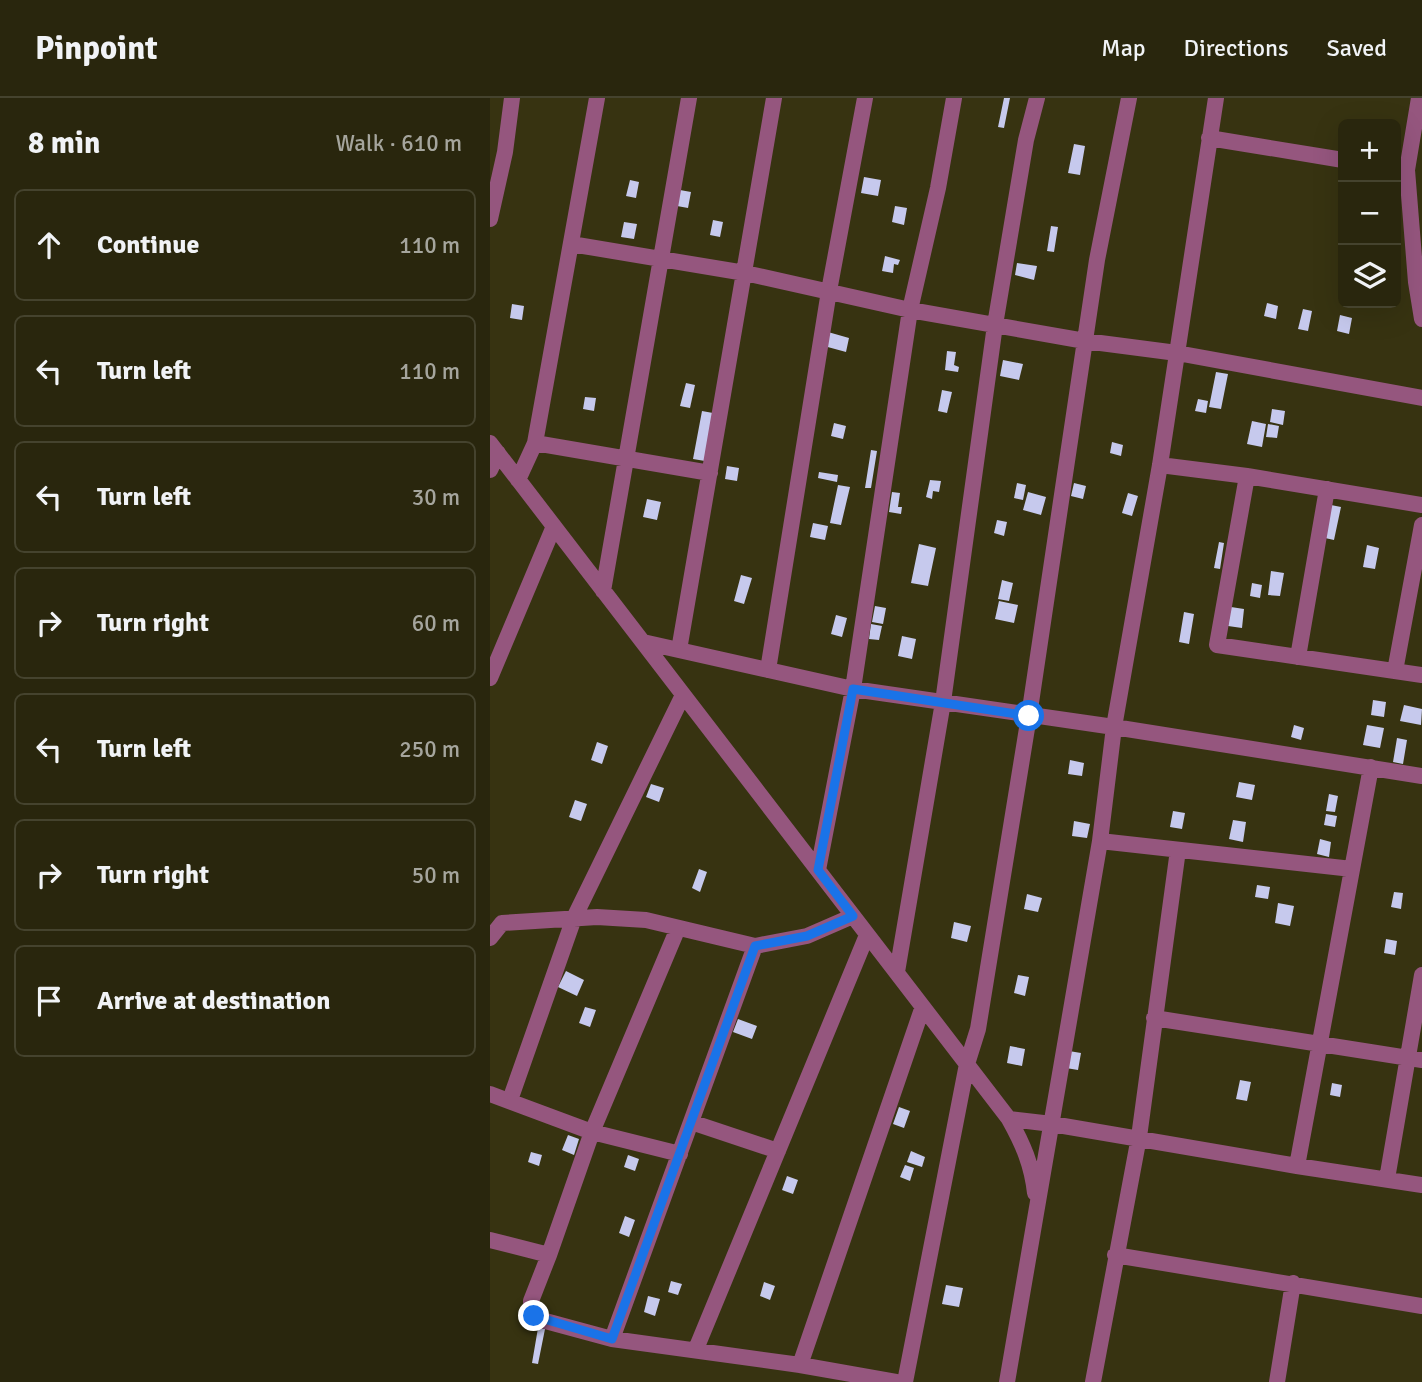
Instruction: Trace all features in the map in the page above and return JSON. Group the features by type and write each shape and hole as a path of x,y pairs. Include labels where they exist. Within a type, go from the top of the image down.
{"street":[{"path":"490,219 505,152 512,98"},
{"path":"518,480 536,443 597,98"},
{"path":"603,591 689,98"},
{"path":"679,650 774,98"},
{"path":"768,670 830,291 865,98"},
{"path":"818,870 853,689 910,310 938,187 954,98"},
{"path":"897,972 943,702 995,325 1027,140 1037,98"},
{"path":"905,1382 967,1064 978,1029 1029,716 1097,260 1129,98"},
{"path":"1007,1382 1100,841 1114,727 1160,464 1216,98"},
{"path":"1419,98 1408,171 1422,319"},
{"path":"1209,138 1338,159"},
{"path":"571,244 745,273 910,310 1085,341 1177,353 1422,398"},
{"path":"536,443 710,473"},
{"path":"494,448 1009,1119 1025,1147 1033,1175 1037,1211"},
{"path":"490,470 494,448"},
{"path":"1160,464 1422,505"},
{"path":"1247,476 1217,645 1422,675"},
{"path":"1297,657 1327,489"},
{"path":"1395,671 1422,525"},
{"path":"490,678 554,526"},
{"path":"643,642 853,689 1422,776"},
{"path":"510,1100 574,918 683,695"},
{"path":"1297,1166 1371,767"},
{"path":"1100,841 1352,869"},
{"path":"1093,1382 1139,1138 1178,850"},
{"path":"490,938 502,923 597,916 646,920 755,946 807,936 853,916"},
{"path":"678,928 592,1132 531,1301 530,1307 534,1316 612,1339 800,1364 820,1375 896,1382"},
{"path":"696,1349 867,935"},
{"path":"612,1339 755,946"},
{"path":"1387,1179 1415,1059 1422,975"},
{"path":"800,1364 922,1009"},
{"path":"1154,1018 1415,1059"},
{"path":"490,1094 592,1132 680,1154"},
{"path":"1009,1119 1422,1185"},
{"path":"691,1122 778,1150"},
{"path":"490,1240 549,1255"},
{"path":"1115,1255 1422,1306"},
{"path":"1277,1382 1293,1283"}],"building":[{"path":"1004,98 1010,98 1004,128 998,127"},
{"path":"1074,144 1085,146 1080,175 1068,173"},
{"path":"864,177 881,180 878,196 861,193"},
{"path":"630,180 639,182 636,198 626,196"},
{"path":"680,190 691,192 688,208 677,206"},
{"path":"895,206 907,208 904,225 892,222"},
{"path":"713,220 723,222 720,237 710,235"},
{"path":"624,222 637,224 634,239 621,237"},
{"path":"1051,226 1058,227 1054,252 1047,251"},
{"path":"885,256 900,260 898,265 894,264 893,273 882,271"},
{"path":"1017,263 1037,266 1034,280 1015,275"},
{"path":"1267,303 1278,306 1276,319 1264,316"},
{"path":"512,304 524,306 522,320 510,318"},
{"path":"1303,309 1312,311 1308,331 1298,329"},
{"path":"1340,315 1352,318 1349,334 1337,331"},
{"path":"828,332 849,338 846,352 824,346"},
{"path":"947,351 956,352 954,365 959,367 958,372 945,370"},
{"path":"1003,360 1023,364 1019,380 1000,376"},
{"path":"1216,372 1228,374 1221,409 1209,407"},
{"path":"686,383 695,385 690,408 680,406"},
{"path":"942,390 952,392 947,413 938,411"},
{"path":"585,397 596,398 594,411 583,409"},
{"path":"1198,399 1208,401 1206,413 1195,411"},
{"path":"1272,409 1285,411 1283,425 1270,422"},
{"path":"702,411 713,413 705,461 693,459"},
{"path":"1252,421 1266,424 1262,447 1247,444"},
{"path":"834,423 846,426 843,439 831,436"},
{"path":"1268,424 1279,426 1277,438 1266,437"},
{"path":"1112,442 1123,445 1121,456 1110,453"},
{"path":"871,450 877,451 871,488 865,488"},
{"path":"727,466 739,468 737,481 725,479"},
{"path":"819,472 838,475 837,482 818,478"},
{"path":"930,480 941,481 939,492 933,491 932,499 926,497"},
{"path":"1017,483 1026,485 1023,500 1014,498"},
{"path":"1074,483 1086,486 1083,499 1071,496"},
{"path":"838,485 850,487 841,525 830,523"},
{"path":"892,492 900,493 898,507 902,507 901,514 889,512"},
{"path":"1028,492 1046,497 1041,515 1023,510"},
{"path":"1128,493 1138,496 1132,516 1122,513"},
{"path":"647,499 661,502 657,520 643,517"},
{"path":"1331,505 1341,507 1334,540 1325,538"},
{"path":"997,520 1007,522 1004,536 994,533"},
{"path":"813,523 828,526 825,540 810,537"},
{"path":"1219,542 1224,543 1220,569 1214,568"},
{"path":"919,544 936,548 928,586 911,583"},
{"path":"1367,545 1379,548 1375,569 1363,567"},
{"path":"1271,571 1284,573 1280,596 1268,595"},
{"path":"741,575 752,578 744,604 734,601"},
{"path":"1002,580 1013,583 1009,601 998,599"},
{"path":"1252,583 1262,585 1260,598 1250,596"},
{"path":"999,601 1018,605 1014,623 995,619"},
{"path":"875,606 886,608 883,624 872,622"},
{"path":"1231,607 1244,609 1242,628 1228,626"},
{"path":"1184,612 1194,614 1189,644 1179,642"},
{"path":"836,615 847,618 842,637 831,634"},
{"path":"871,624 882,626 879,640 869,639"},
{"path":"902,636 916,639 912,659 898,656"},
{"path":"1373,700 1386,702 1384,717 1371,715"},
{"path":"1404,705 1422,709 1421,725 1400,721"},
{"path":"1294,725 1304,728 1301,740 1291,737"},
{"path":"1367,725 1384,728 1380,748 1363,745"},
{"path":"1397,738 1407,740 1403,764 1393,762"},
{"path":"597,742 608,746 602,764 591,760"},
{"path":"1070,760 1084,763 1082,776 1068,774"},
{"path":"1239,782 1255,785 1252,800 1236,797"},
{"path":"651,784 664,788 659,802 646,797"},
{"path":"1329,794 1338,796 1335,812 1326,811"},
{"path":"575,800 587,804 581,821 569,817"},
{"path":"1173,811 1185,813 1182,829 1170,827"},
{"path":"1326,814 1337,816 1335,827 1324,825"},
{"path":"1233,820 1246,822 1243,842 1229,839"},
{"path":"1074,821 1090,824 1087,838 1072,836"},
{"path":"1320,839 1331,842 1329,857 1317,854"},
{"path":"699,869 707,872 700,892 692,888"},
{"path":"1257,885 1270,887 1268,899 1255,897"},
{"path":"1394,892 1403,893 1401,909 1391,907"},
{"path":"1027,894 1042,898 1038,912 1024,909"},
{"path":"1278,903 1294,906 1290,926 1275,923"},
{"path":"954,922 971,926 967,942 951,938"},
{"path":"1386,939 1397,941 1395,955 1384,953"},
{"path":"566,971 584,980 577,996 558,987"},
{"path":"1018,975 1029,977 1025,996 1014,993"},
{"path":"585,1007 596,1010 590,1027 579,1023"},
{"path":"738,1019 757,1026 752,1039 733,1032"},
{"path":"1010,1046 1025,1049 1022,1066 1007,1063"},
{"path":"1069,1051 1081,1053 1078,1070 1066,1068"},
{"path":"1240,1080 1251,1082 1247,1101 1236,1099"},
{"path":"1332,1083 1342,1085 1340,1097 1330,1095"},
{"path":"899,1107 910,1111 904,1128 893,1124"},
{"path":"568,1135 579,1139 574,1155 562,1150"},
{"path":"911,1151 925,1157 922,1167 907,1162"},
{"path":"531,1152 542,1155 539,1166 528,1162"},
{"path":"628,1155 639,1159 635,1171 624,1167"},
{"path":"905,1165 914,1168 910,1181 900,1177"},
{"path":"787,1176 798,1180 793,1194 782,1190"},
{"path":"625,1216 635,1220 629,1237 619,1233"},
{"path":"671,1281 682,1284 678,1295 668,1292"},
{"path":"764,1282 775,1286 770,1300 760,1296"},
{"path":"946,1285 963,1288 959,1307 942,1304"},
{"path":"648,1296 660,1299 655,1316 644,1312"},
{"path":"538,1328 545,1329 538,1364 532,1363"}],"route":[{"path":"534,1316 612,1339 755,946 807,936 853,916 818,870 853,689 1029,716"}]}
